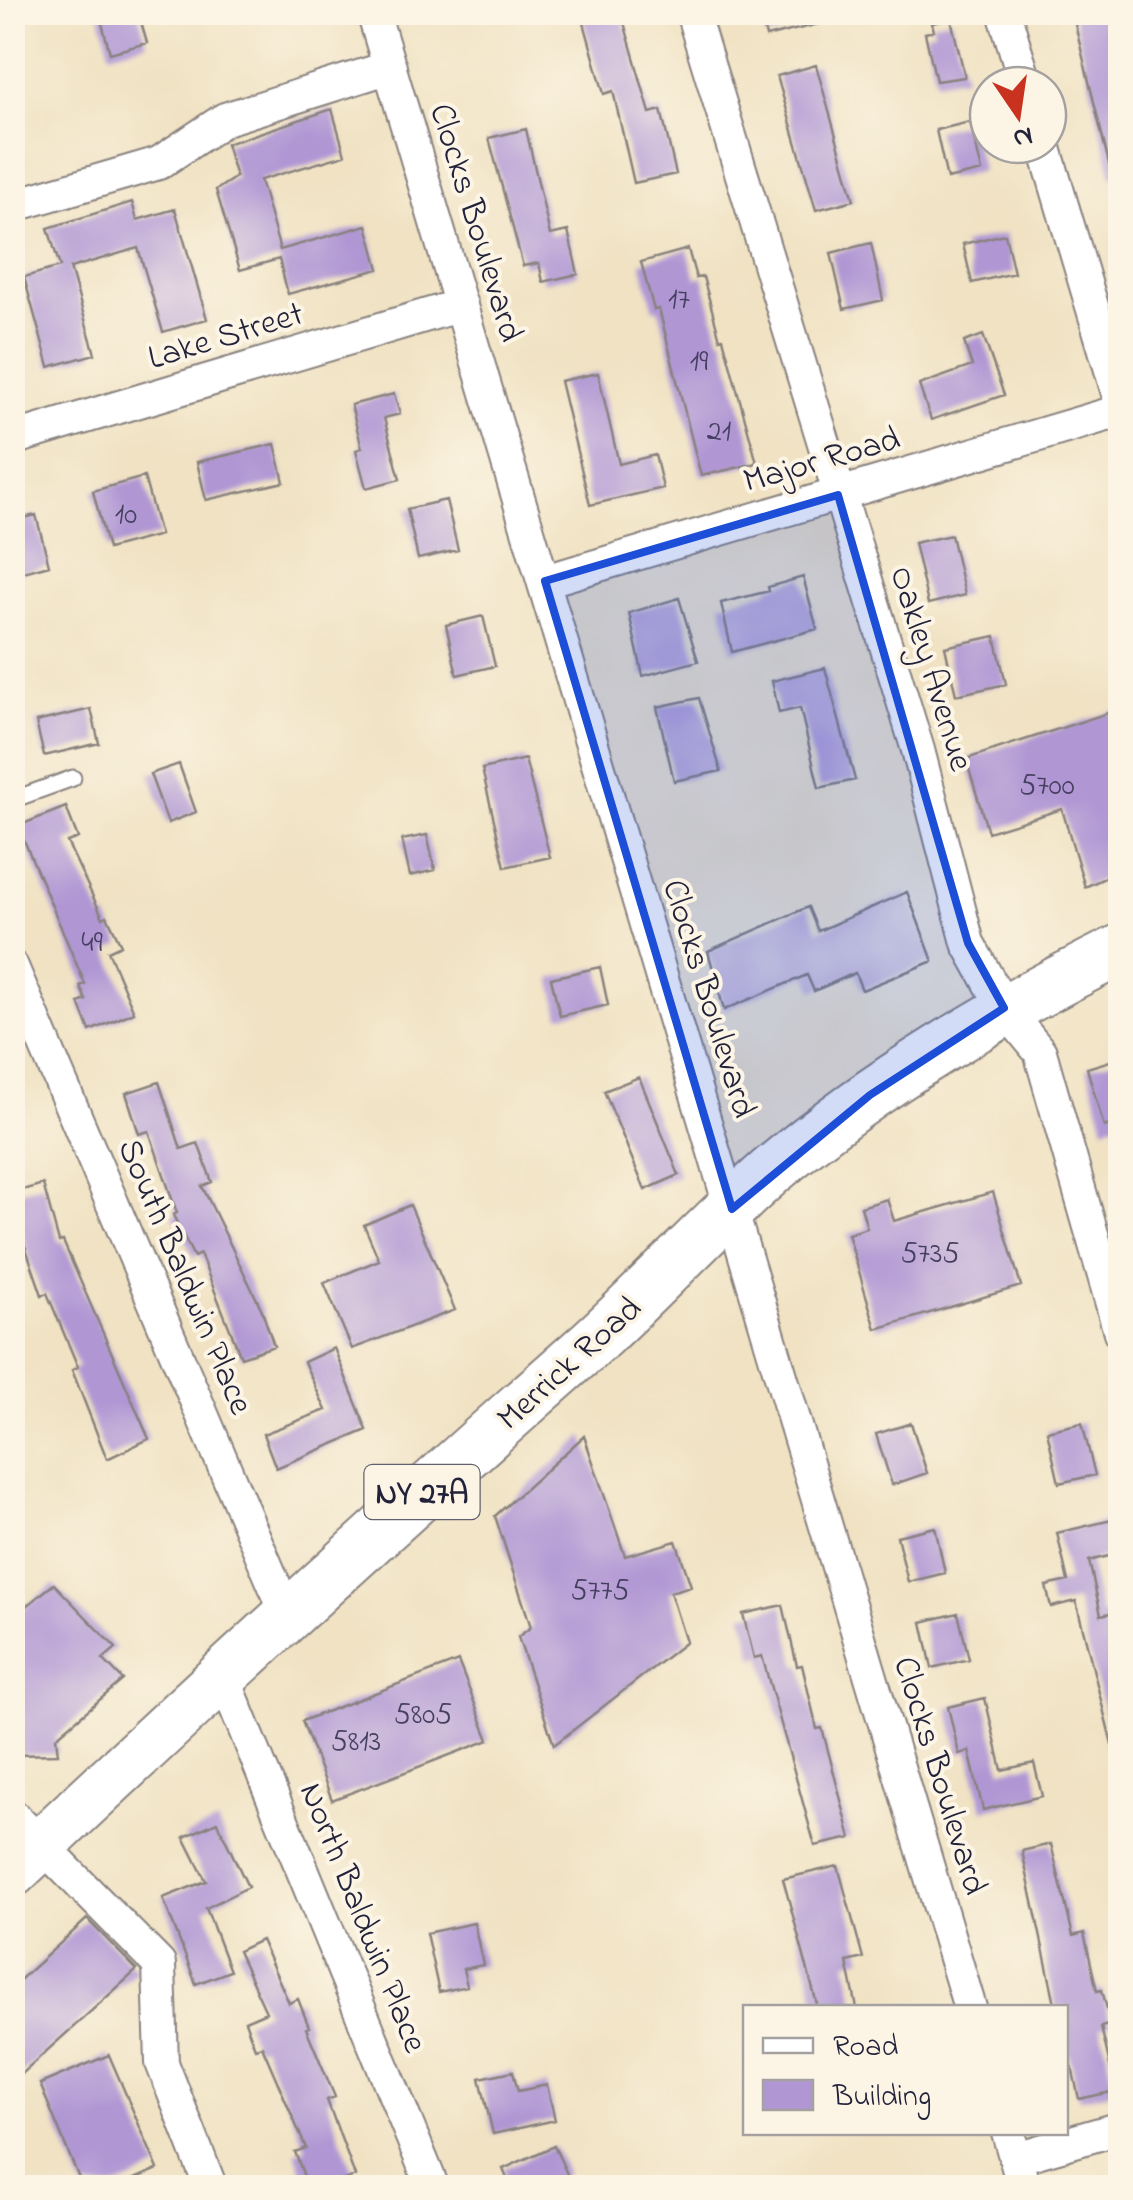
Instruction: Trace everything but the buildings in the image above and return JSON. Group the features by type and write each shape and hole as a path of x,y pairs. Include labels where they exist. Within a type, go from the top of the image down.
{"main road":[{"name":"Merrick Road","path":"22,1843 223,1676 641,1298 773,1170 870,1096 1004,1008 1120,950"}],"street":[{"name":"Clocks Boulevard","path":"373,12 969,2005"},
{"name":"Oakley Avenue","path":"692,12 918,750 968,943 1004,1008 1040,1052 1120,1332"},
{"path":"1004,12 1020,65"},
{"path":"12,206 159,163 225,118 390,68"},
{"path":"1050,165 1120,400"},
{"name":"Lake Street","path":"12,439 460,304"},
{"name":"Major Road","path":"545,581 1120,411"},
{"name":"South Baldwin Place","path":"12,967 288,1616"},
{"name":"North Baldwin Place","path":"223,1676 433,2188"},
{"path":"22,1843 159,1964 162,2063 212,2188"},
{"path":"1016,2159 1120,2128"}],"lane":[{"path":"12,800 73,778"}],"highlighted area":[{"path":"838,495 968,943 1004,1008 870,1095 732,1209 545,581"}]}
